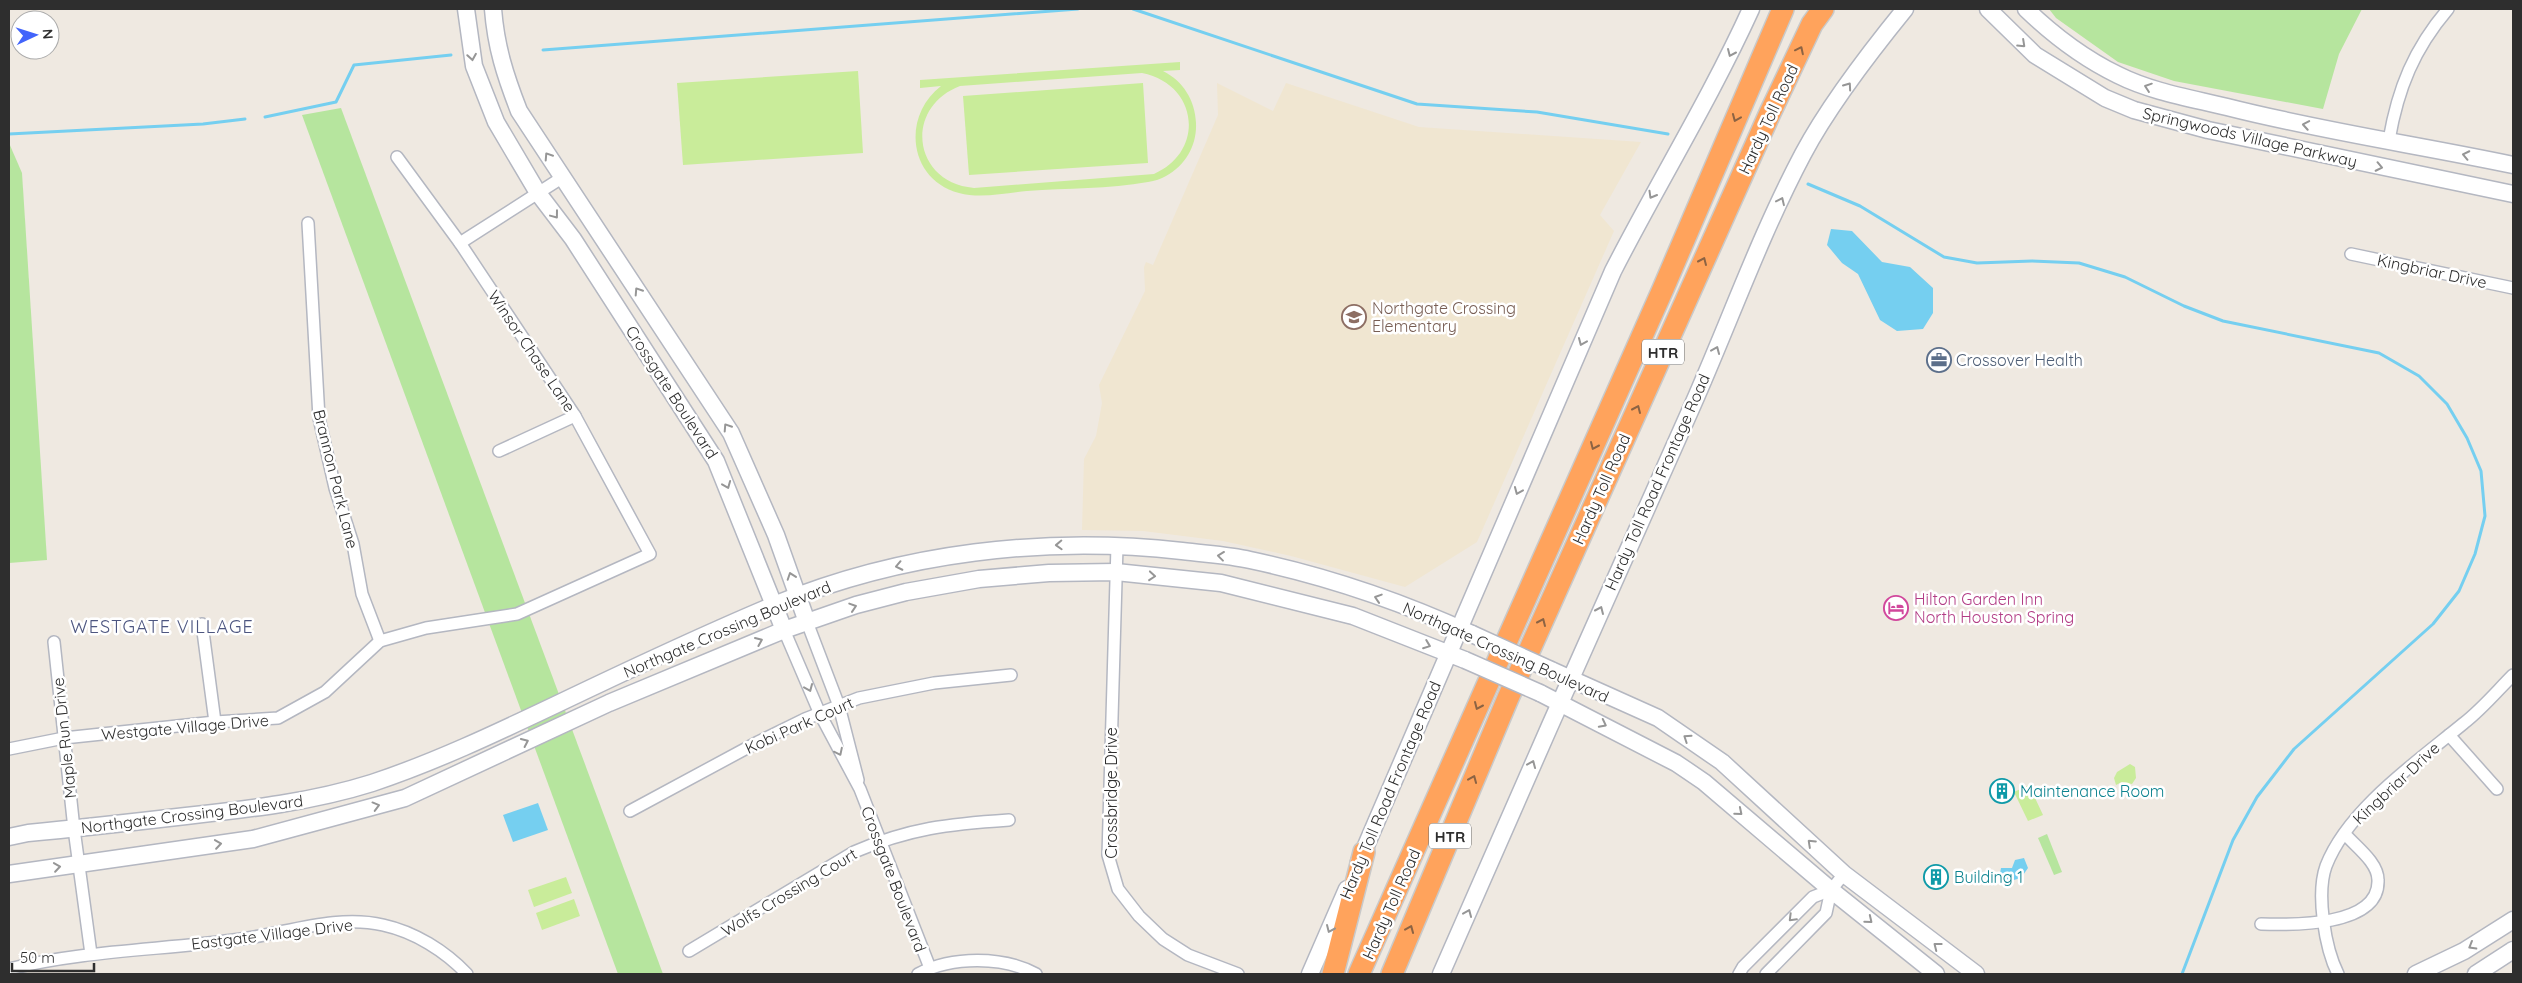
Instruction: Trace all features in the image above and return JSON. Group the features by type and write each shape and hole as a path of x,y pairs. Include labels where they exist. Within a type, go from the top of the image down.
{"highway":[{"name":"Hardy Toll Road","path":"1359,974 1664,289 1783,9"},
{"name":"Hardy Toll Road","path":"1392,974 1512,689 1770,112 1812,24 1823,9"},
{"path":"1333,974 1364,852"}],"main road":[{"name":"Crossgate Boulevard","path":"466,9 474,66 485,98 500,130 538,193 573,238 716,461 784,630"},
{"name":"Crossgate Boulevard","path":"493,9 496,41 501,64 519,111 731,433 776,535 807,622"},
{"name":"Hardy Toll Road Frontage Road","path":"1310,974 1448,653 1466,631 1613,271 1647,204 1727,62 1751,9"},
{"name":"Hardy Toll Road Frontage Road","path":"1441,974 1569,679 1691,409 1756,255 1803,154 1820,126 1905,9"},
{"name":"Springwoods Village Parkway","path":"1988,9 2035,55 2105,98 2134,110 2208,130 2513,194"},
{"name":"Springwoods Village Parkway","path":"2026,9 2069,46 2118,75 2148,88 2285,122 2389,140 2513,165"},
{"path":"2105,98 2118,75"},
{"path":"2280,145 2285,122"},
{"path":"629,326 652,313"},
{"path":"716,461 738,448"},
{"name":"Northgate Crossing Boulevard","path":"9,837 28,833 256,808 309,799 393,776 456,752 775,605 848,578 931,559 1023,547 1117,546 1246,559 1302,572 1406,606 1466,631 1658,718 1722,762 1844,874 1976,974"},
{"path":"931,559 936,586"},
{"name":"Northgate Crossing Boulevard","path":"9,874 253,839 406,798 609,703 784,630 856,605 936,586 979,579 1048,573 1116,572 1221,583 1353,616 1465,660 1540,693 1676,763 1704,782 1831,890 1936,974"},
{"path":"1292,600 1302,572"},
{"path":"600,684 609,703"},
{"path":"1704,782 1722,762"},
{"path":"393,776 406,798"},
{"path":"2416,974 2464,951 2512,924"},
{"path":"2476,974 2513,950"}],"street":[{"path":"2389,140 2397,97 2408,68 2426,34 2448,9"},
{"name":"Winsor Chase Lane","path":"398,158 460,243 575,416 650,554"},
{"path":"460,243 562,177"},
{"name":"Brannon Park Lane","path":"308,223 318,418 335,488 353,544 362,594 380,641"},
{"name":"Kingbriar Drive","path":"2351,254 2513,288"},
{"path":"500,451 575,416"},
{"name":"Crossbridge Drive","path":"1117,546 1108,855 1118,889 1138,916 1162,939 1188,955 1238,974"},
{"name":"Westgate Village Drive","path":"9,749 64,738 215,722 278,718 325,692 380,641 426,628 518,614 650,554"},
{"name":"Crossgate Boulevard","path":"807,622 839,706 860,789 930,968"},
{"path":"202,624 215,722"},
{"name":"Crossgate Boulevard","path":"784,630 820,714 860,789"},
{"name":"Maple Run Drive","path":"54,642 74,829 91,954"},
{"name":"Kobi Park Court","path":"630,811 758,742 859,698 934,683 1010,675"},
{"name":"Kingbriar Drive","path":"2338,974 2328,946 2324,923 2323,886 2326,867 2344,834 2351,823 2410,766 2449,735 2513,675"},
{"path":"2449,735 2497,789"},
{"name":"Wolfs Crossing Court","path":"689,951 854,852 880,841 906,832 946,824 1009,820"},
{"path":"2261,924 2324,923 2361,910 2373,899 2378,880 2373,866 2344,834"},
{"path":"1766,974 1826,913 1831,890 1844,874"},
{"path":"1739,974 1813,897 1831,890"},
{"name":"Eastgate Village Drive","path":"9,969 91,954 240,939 349,921 384,925 417,937 454,960 467,974"},
{"path":"918,974 930,968 970,962 1006,962 1036,974"}],"shaded area":[{"name":"Northgate Crossing Elementary","path":"1217,83 1273,111 1286,83 1419,127 1641,142 1600,215 1614,231 1477,542 1405,587 1291,556 1223,541 1143,531 1082,530 1084,459 1096,436 1102,403 1099,385 1145,291 1144,267 1146,262 1153,265 1218,115"}],"green space":[{"path":"2049,9 2362,9 2339,54 2323,109 2174,81 2118,62 2056,18"},
{"path":"1180,62 1180,70 1163,71 1176,80 1187,92 1195,115 1195,139 1189,154 1179,166 1166,176 1153,181 1118,186 1027,191 993,195 967,195 942,186 929,175 921,162 916,146 916,130 920,114 928,99 941,86 920,88 920,80","holes":["1142,73 1161,80 1175,90 1184,104 1188,119 1188,135 1182,150 1171,164 1154,174 974,188 954,183 938,173 928,159 923,143 923,127 930,111 942,96 960,86"]},
{"path":"858,71 863,153 683,165 677,83"},
{"path":"1143,83 1148,163 969,175 963,96"},
{"path":"341,108 663,974 618,974 302,115"},
{"path":"9,143 22,173 47,560 9,563"},
{"path":"2130,764 2135,767 2136,778 2132,784 2122,782 2116,785 2114,778 2117,772"},
{"path":"2029,785 2043,815 2028,821 2014,792"},
{"path":"2047,834 2062,872 2054,875 2038,838"},
{"path":"566,877 572,893 534,907 528,890"},
{"path":"574,899 580,916 542,930 536,913"}],"water":[{"path":"1831,229 1852,231 1882,262 1910,267 1933,288 1933,313 1923,329 1897,331 1880,320 1858,274 1842,263 1827,245"},
{"path":"538,803 548,830 513,842 503,815"},
{"path":"2024,858 2028,868 2021,878 2003,883 1999,879 2001,868 2012,868 2015,860"}],"waterway":[{"path":"543,50 1078,9"},
{"path":"1133,9 1417,104 1537,112 1668,134"},
{"path":"265,117 336,102 354,65 451,55"},
{"path":"9,134 203,124 245,119"},
{"path":"1808,184 1860,206 1944,257 1977,263 2032,261 2079,263 2125,277 2184,306 2223,321 2379,353 2419,376 2447,404 2467,438 2481,471 2485,516 2475,554 2459,591 2433,624 2294,749 2257,797 2233,840 2182,974"}],"place":[{"name":"Northgate Crossing Elementary","path":"1354,317"},
{"name":"Crossover Health","path":"1939,360"},
{"name":"Hilton Garden Inn North Houston Spring","path":"1896,608"},
{"name":"Maintenance Room","path":"2002,791"},
{"name":"Building 1","path":"1936,877"}],"district":[{"name":"WESTGATE VILLAGE","path":"162,626"}]}
